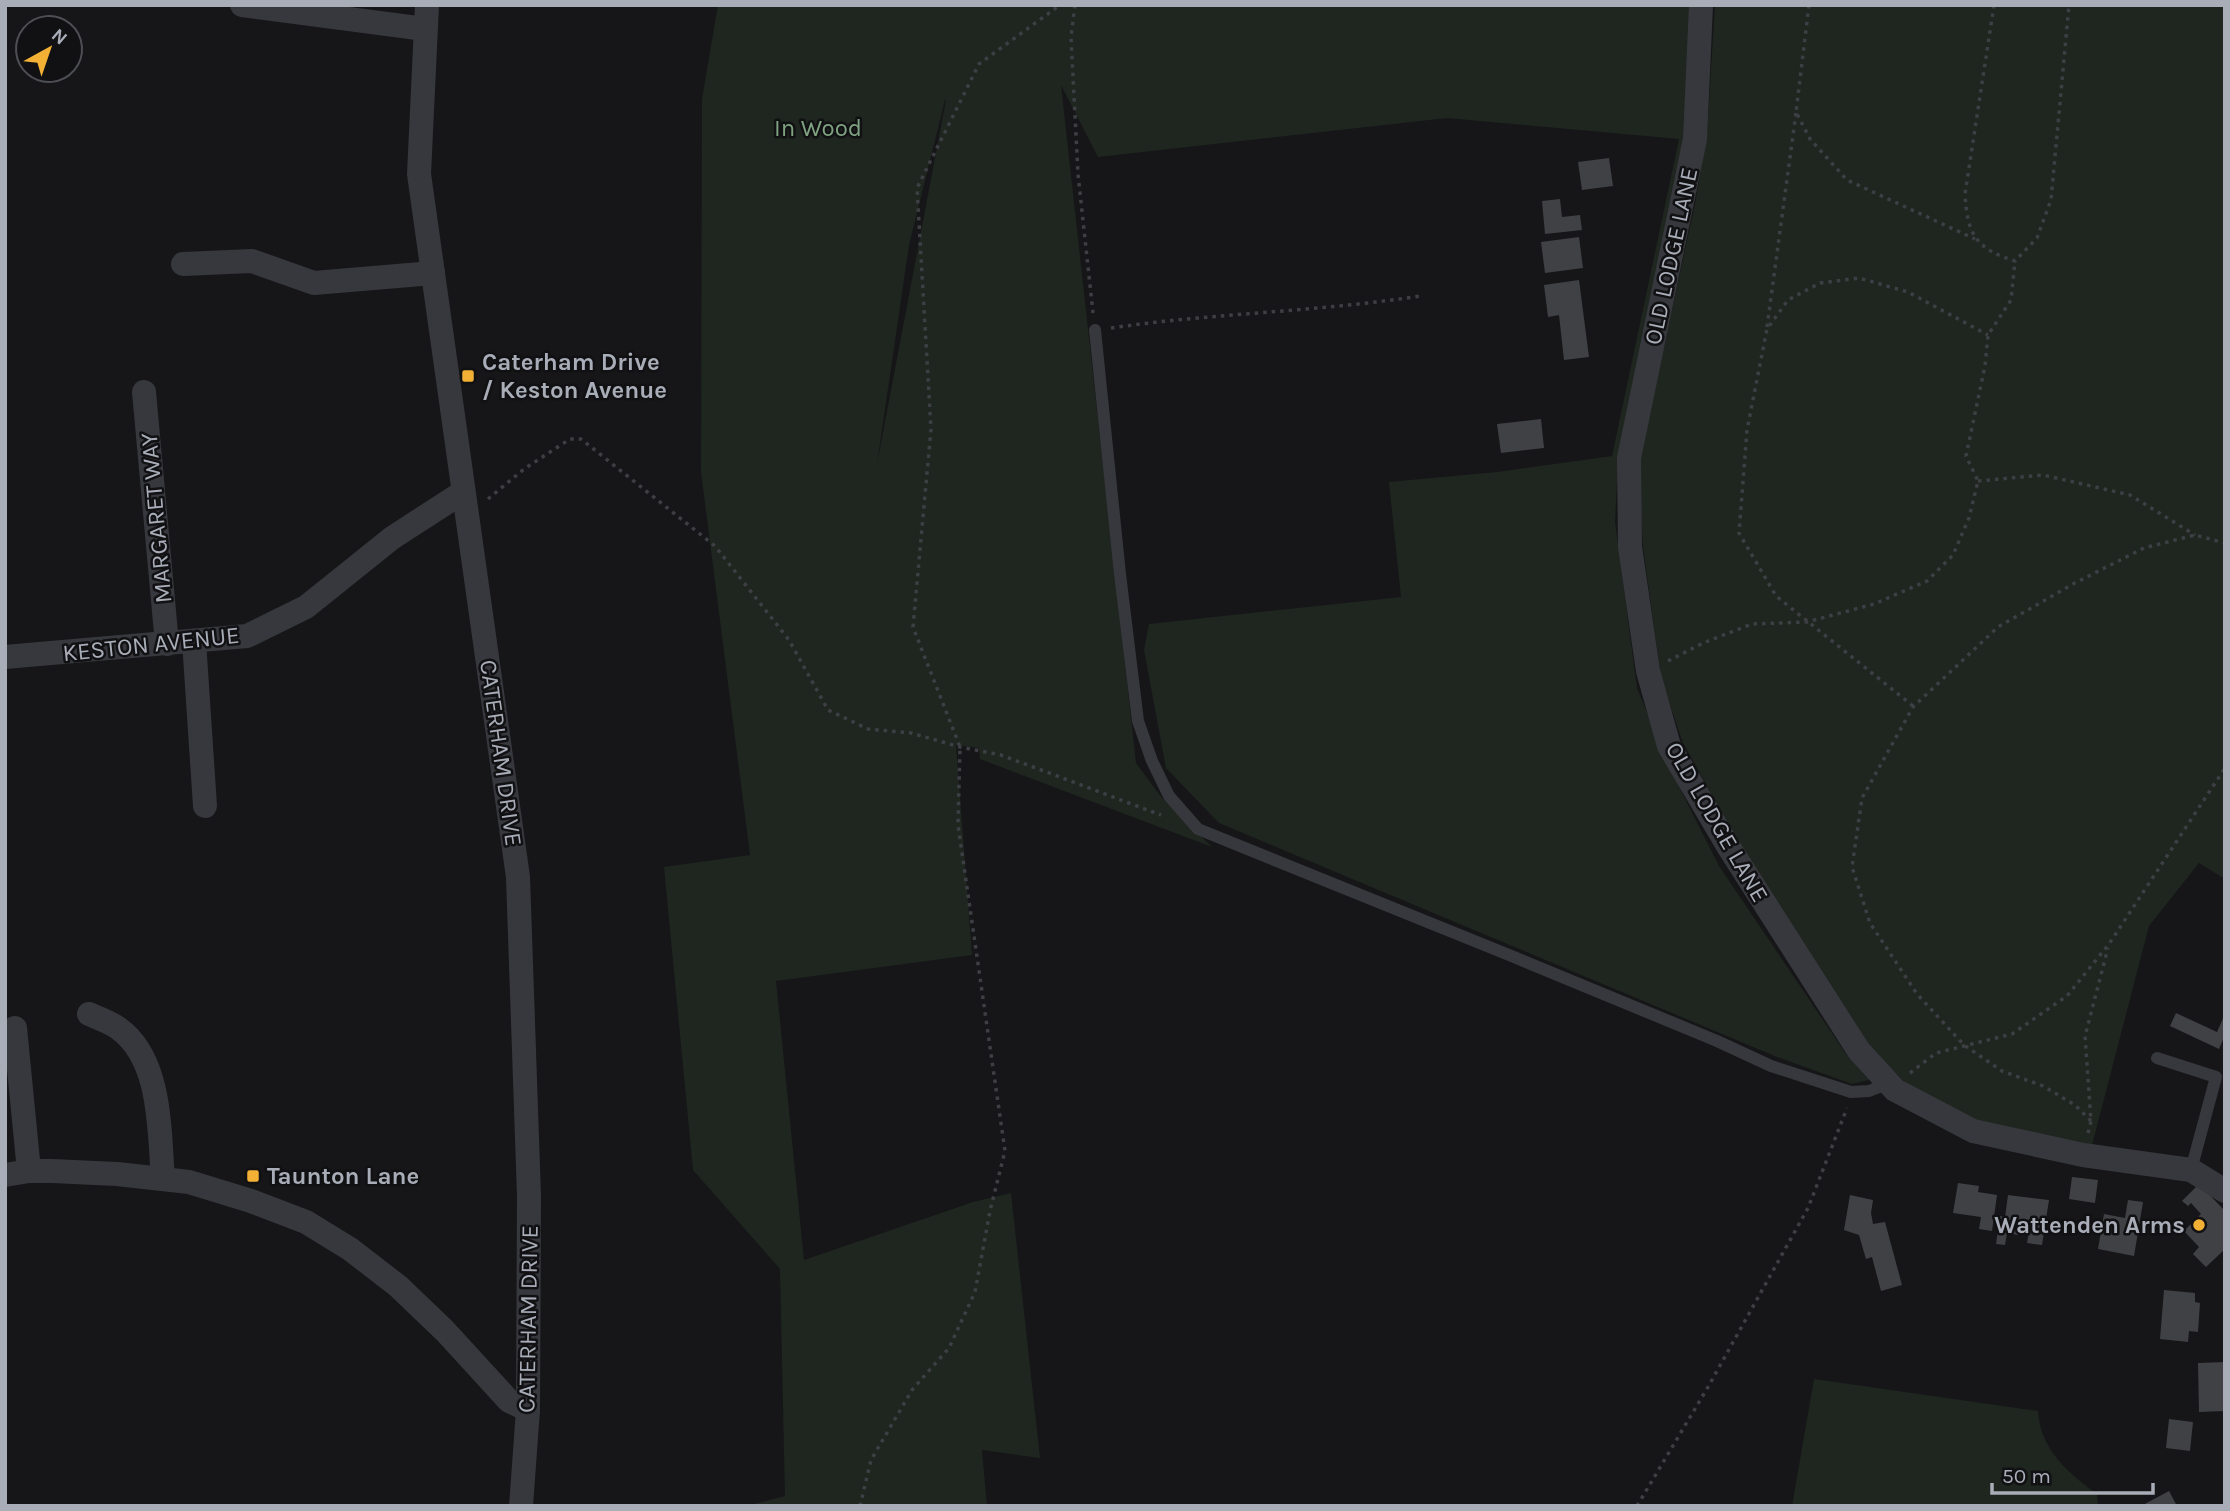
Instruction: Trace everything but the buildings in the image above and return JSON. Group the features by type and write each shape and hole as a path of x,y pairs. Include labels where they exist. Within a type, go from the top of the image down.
{"street":[{"path":"242,5 426,17"},
{"name":"OLD LODGE LANE","path":"1701,5 1695,139 1629,458 1630,547 1648,671 1670,746 1728,846 1826,1000 1859,1051 1887,1084 1973,1131 2083,1155 2192,1170 2225,1191"},
{"name":"CATERHAM DRIVE","path":"426,17 419,174 518,877 529,1196 528,1410 521,1506"},
{"path":"183,264 252,261 314,283 433,273"},
{"name":"MARGARET WAY","path":"144,392 167,644"},
{"name":"KESTON AVENUE","path":"5,657 247,636 306,607 392,538 465,504"},
{"path":"194,641 205,806"},
{"path":"89,1014 118,1028 137,1047 156,1094 163,1179"},
{"path":"15,1028 17,1173 117,1174 189,1182 306,1222 350,1249 398,1286 509,1401 528,1410"}],"lane":[{"path":"1095,330 1138,721 1152,761 1169,796 1198,829 1526,962 1771,1066 1851,1093 1869,1091 1887,1084"},
{"path":"2157,1058 2216,1077 2192,1170"}],"path":[{"path":"860,1506 871,1460 912,1390 949,1348 975,1292 990,1211 1005,1151 958,825 960,747 913,627 931,429 917,188 979,64 1060,5"},
{"path":"1075,5 1071,37 1078,174 1095,330 1162,321 1355,306 1420,296"},
{"path":"1809,5 1767,330 1747,430 1739,533 1776,597 1913,707"},
{"path":"1975,239 1966,218 1965,194 1994,5"},
{"path":"1648,671 1703,643 1752,624 1807,622 1874,604 1927,581 1953,555 1969,518 1978,481 1966,456 1985,366 1988,335 2011,300 2015,261 2037,238 2050,200 2069,5"},
{"path":"1796,112 1810,139 1847,180 1975,239 1993,255 2015,261"},
{"path":"1767,330 1788,300 1820,283 1859,278 1908,292 1988,335"},
{"path":"465,504 524,470 570,439 581,439 715,546 789,640 828,710 868,729 911,733 1001,755 1161,815"},
{"path":"1978,481 2043,475 2130,495 2195,535 2225,544"},
{"path":"2091,1121 2075,1105 2043,1086 2002,1071 1964,1045 1917,994 1870,923 1852,867 1862,798 1913,707 1998,627 2073,583 2144,548 2195,535"},
{"path":"1912,1071 1936,1054 2012,1034 2067,996 2109,944 2225,768"},
{"path":"2083,1155 2091,1121 2085,1036 2109,944"},
{"path":"1637,1506 1708,1387 1808,1208 1851,1093"}],"green space":[{"name":"In Wood","path":"718,5 1694,5 1689,138 1618,464 1615,522 1637,688 1670,769 1719,866 1848,1057 1869,1080 1852,1084 1777,1057 1219,823 1166,768 1144,650 1149,624 1401,597 1389,482 1497,472 1612,456 1679,139 1447,118 1098,157 1061,85 1136,763 1162,798 1212,847 980,759 979,748 956,745 972,955 776,981 804,1260 973,1202 1011,1193 1040,1458 982,1450 987,1506 754,1506 785,1496 780,1269 693,1170 664,867 750,855 701,472 702,99","holes":["946,100 877,464 909,245"]},
{"path":"1715,5 2225,5 2225,879 2199,863 2149,926 2091,1149 1980,1123 1909,1086 1865,1042 1777,912 1683,743 1661,678 1643,547 1638,465 1695,204 1707,133"},
{"path":"1814,1379 2038,1411 2040,1425 2050,1448 2066,1469 2097,1494 2098,1506 1792,1506"}],"place":[{"name":"Caterham Drive / Keston Avenue","path":"468,376"},
{"name":"Taunton Lane","path":"253,1176"},
{"name":"Wattenden Arms","path":"2199,1225"}]}
